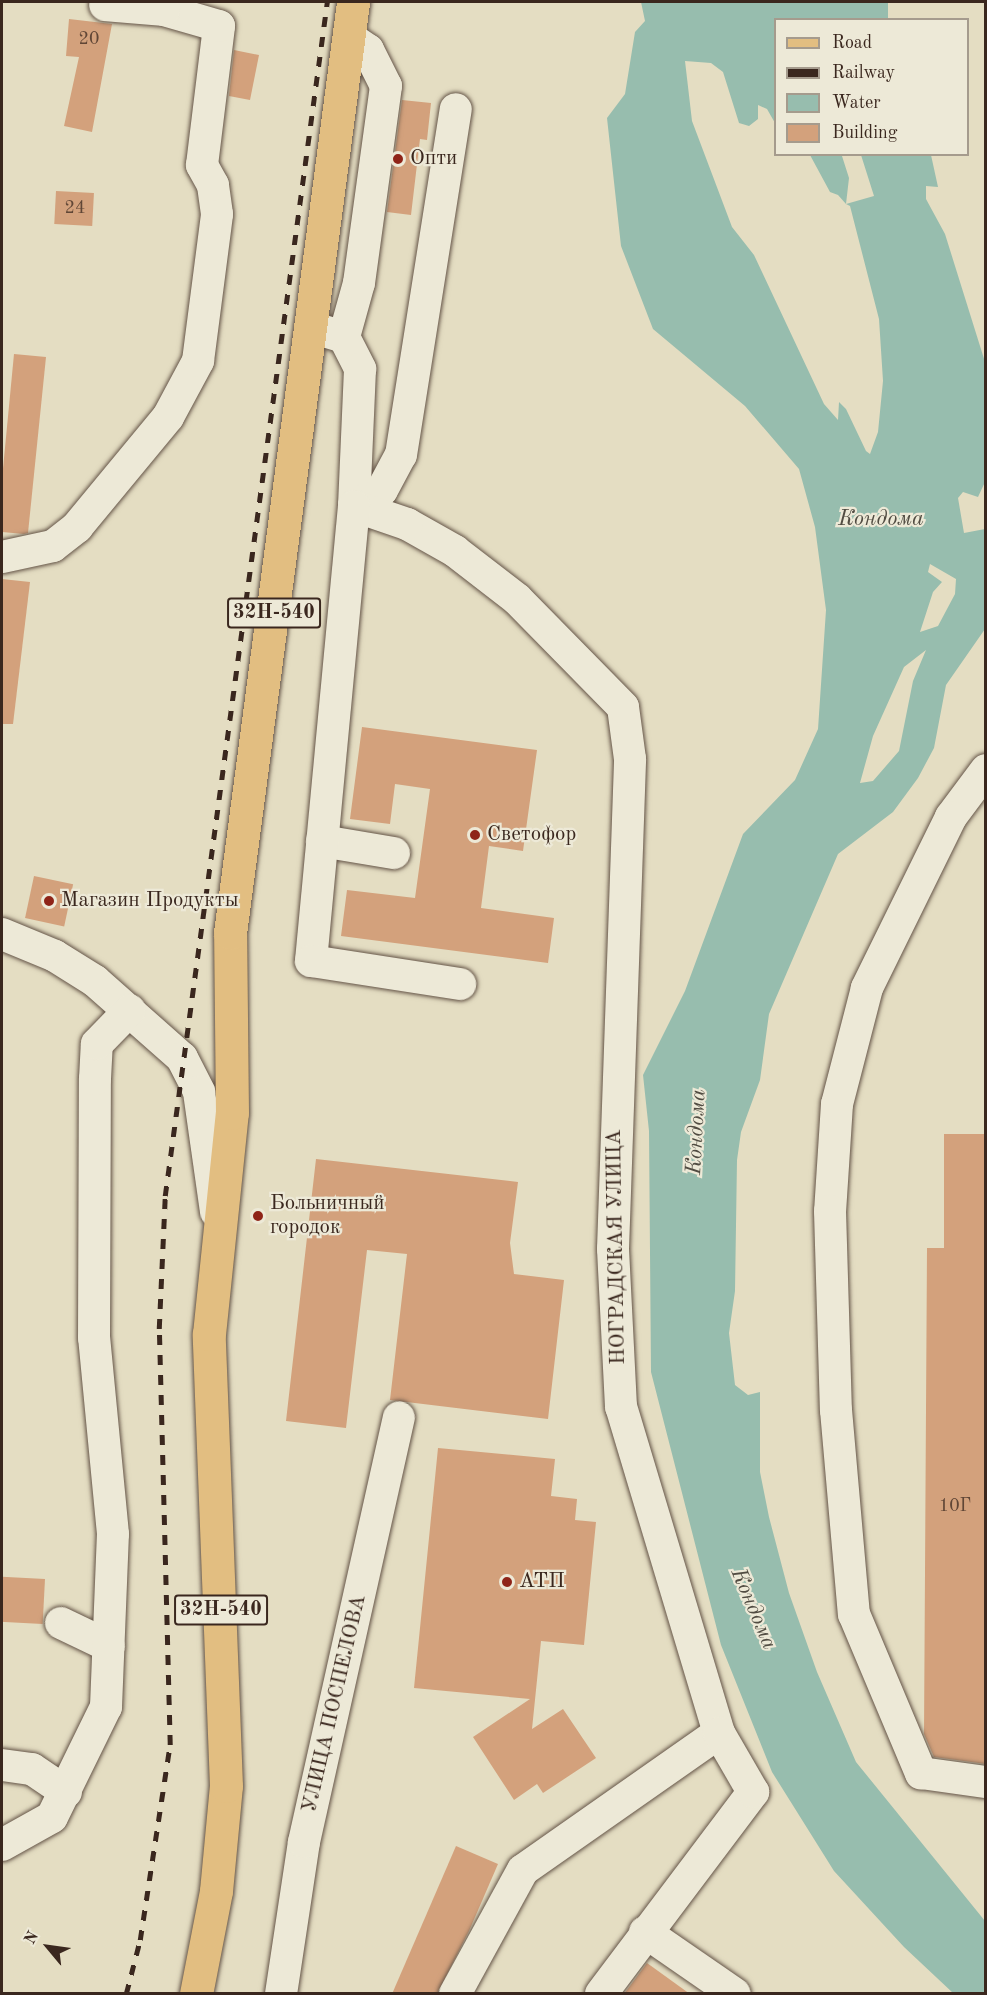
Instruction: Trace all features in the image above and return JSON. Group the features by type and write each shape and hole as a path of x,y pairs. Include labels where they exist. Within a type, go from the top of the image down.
{"main road":[{"name":"32Н-540","path":"196,1994 216,1891 226,1786 209,1345 218,1225 232,1113 230,933 329,333 353,2"}],"street":[{"path":"2,557 53,546 77,527 168,417 198,361 217,214 213,185 202,165 219,26 164,10 105,5"},
{"path":"354,506 382,490 401,455 456,109"},
{"path":"329,333 360,369 354,506 311,961 460,984"},
{"name":"НОГРАДСКАЯ УЛИЦА","path":"354,506 407,524 454,551 517,599 623,707 630,759 613,1249 621,1407 719,1733 753,1792 645,1932"},
{"path":"986,770 951,817 867,988 837,1104 830,1211 836,1410 854,1614 921,1773 986,1782"},
{"path":"322,841 394,853"},
{"path":"2,934 55,956 130,1010 182,1058 199,1092 218,1225"},
{"path":"2,1845 52,1817 106,1707 112,1534 94,1338 95,1079 97,1044 130,1010"},
{"name":"УЛИЦА ПОСПЕЛОВА","path":"281,1994 304,1842 399,1417"},
{"path":"62,1623 109,1646"},
{"path":"455,1994 523,1870 719,1733"},
{"path":"2,1765 32,1769 66,1792"},
{"path":"601,1994 645,1932 735,1994"}],"water":[{"name":"Кондома","path":"641,2 888,2 888,18 774,18 774,121 767,109 758,105 758,119 749,126 739,123 723,72 711,63 685,61 692,121 732,227 754,255 824,404 838,420 839,402 846,409 866,451 870,454 878,432 883,381 879,319 850,206 846,204 874,196 861,156 931,156 938,187 926,186 926,199 945,234 985,362 985,482 978,497 963,492 958,498 964,533 985,529 985,629 946,685 934,748 918,778 893,812 838,854 769,1014 760,1080 741,1132 737,1160 735,1291 729,1333 735,1385 748,1395 760,1392 760,1472 769,1517 789,1593 817,1672 856,1762 985,1921 985,1993 953,1993 904,1947 834,1871 772,1772 721,1645 651,1372 649,1131 643,1075 685,991 743,834 795,780 818,729 826,610 815,527 799,469 745,406 653,329 621,246 607,118 625,94 635,32 645,21","holes":["930,564 956,579 955,594 938,626 920,632 933,592 942,582 928,572","926,650 913,681 899,751 873,781 860,783 873,736 904,667"]},
{"path":"811,156 842,156 849,178 846,204 838,195 830,192"}],"building":[{"path":"69,19 112,24 92,132 64,126 79,57 66,56"},
{"path":"234,50 259,55 250,100 229,96"},
{"path":"402,100 431,103 427,140 420,139 411,215 387,212"},
{"path":"56,191 94,193 92,226 54,224"},
{"path":"14,354 46,357 28,533 24,534 2,532 2,479"},
{"path":"2,579 30,582 13,724 2,724"},
{"name":"Светофор","path":"362,727 537,750 523,851 489,846 481,908 554,918 548,963 341,936 347,890 415,898 430,789 395,784 390,824 350,819"},
{"name":"Магазин Продукты","path":"34,876 73,884 64,926 25,918"},
{"path":"944,1134 986,1134 986,1764 934,1757 924,1734 927,1248 944,1248"},
{"path":"316,1159 518,1182 510,1243 514,1274 564,1280 548,1419 390,1400 407,1254 367,1250 346,1428 286,1421"},
{"name":"АТП","path":"438,1448 555,1459 551,1496 577,1499 575,1520 596,1522 584,1645 541,1641 532,1729 563,1709 596,1758 543,1793 537,1784 514,1800 473,1737 530,1699 414,1688"},
{"path":"2,1577 45,1579 43,1624 2,1622"},
{"path":"456,1846 498,1864 469,1931 437,1994 392,1994"},
{"path":"647,1963 690,1994 624,1994"}],"railway":[{"path":"126,1994 140,1940 170,1745 159,1329 165,1196 327,2"}],"place":[{"name":"Опти","path":"398,159"},
{"name":"Светофор","path":"475,835"},
{"name":"Магазин Продукты","path":"49,901"},
{"name":"Больничный городок","path":"258,1216"},
{"name":"АТП","path":"507,1582"}]}
